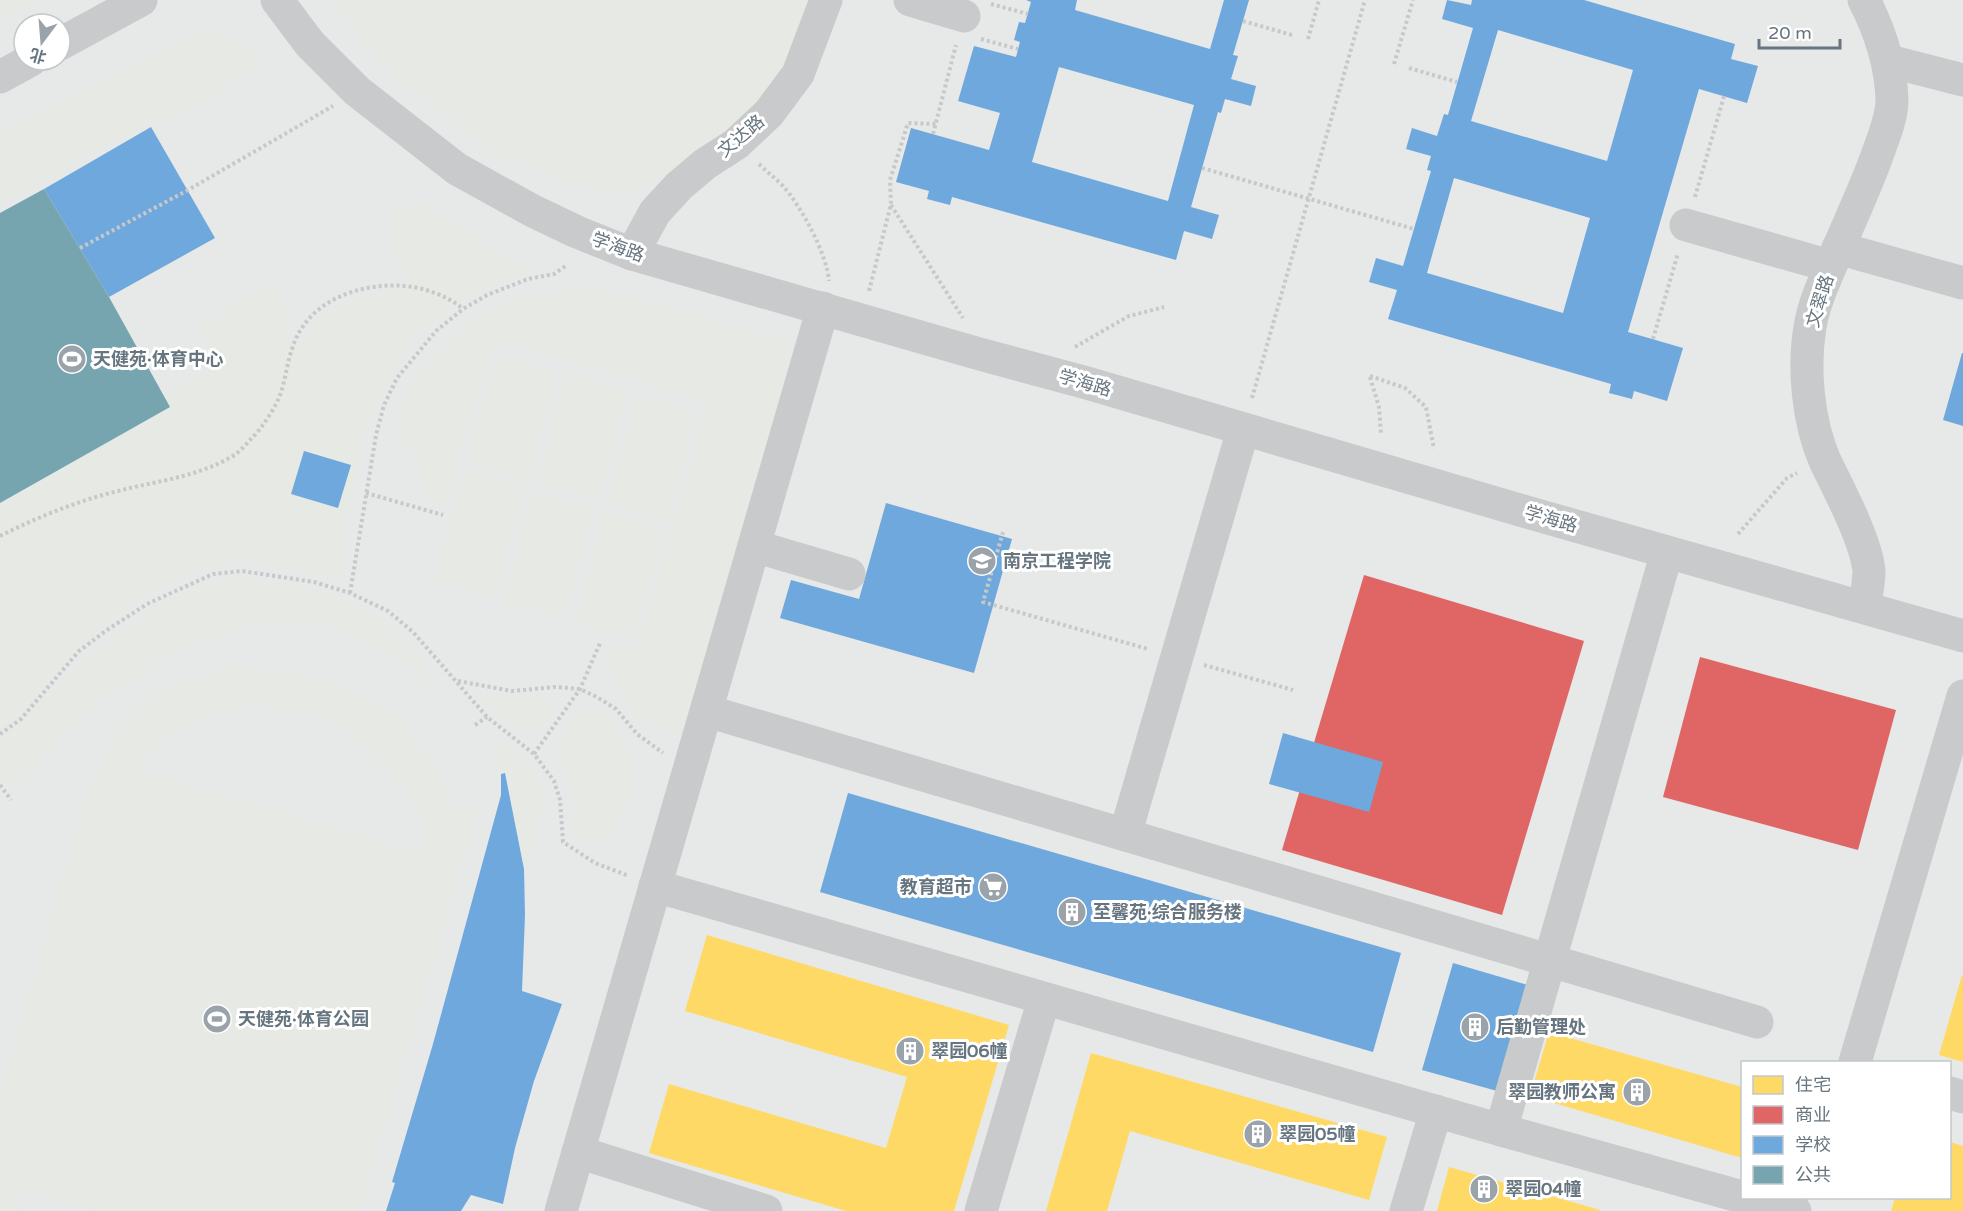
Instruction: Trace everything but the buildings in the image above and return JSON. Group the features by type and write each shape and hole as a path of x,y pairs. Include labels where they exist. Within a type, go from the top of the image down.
{"street":[{"path":"72,37 141,0"},
{"name":"学海路","path":"277,0 310,44 357,91 457,169 533,212 632,254 1963,636"},
{"name":"文达路","path":"632,254 655,212 679,186 705,164 736,144 769,113 798,74 826,0"},
{"path":"910,0 971,17"},
{"name":"文翠路","path":"1864,0 1888,61 1892,102 1886,132 1868,181 1834,257 1810,326 1807,358 1810,414 1824,458 1842,495 1869,571 1865,607"},
{"path":"1888,61 1963,80"},
{"path":"1686,225 1963,283"},
{"path":"561,1211 823,308"},
{"path":"1125,835 1243,430"},
{"path":"754,546 849,574"},
{"path":"1500,1130 1667,552"},
{"path":"1855,1061 1963,696"},
{"path":"707,711 1757,1022"},
{"path":"655,886 1436,1112 1741,1196"},
{"path":"981,1211 1044,999"},
{"path":"1406,1211 1436,1112"},
{"path":"578,1152 766,1211"},
{"path":"1751,1199 1795,1211"}],"path":[{"path":"1308,39 1319,0"},
{"path":"1252,398 1365,0"},
{"path":"1394,64 1413,0"},
{"path":"971,17 1028,14"},
{"path":"971,17 1018,49"},
{"path":"933,134 971,17"},
{"path":"1243,21 1292,35"},
{"path":"1409,68 1457,82"},
{"path":"80,248 188,190 357,91"},
{"path":"869,291 891,204 890,180 908,123 936,124"},
{"path":"736,144 784,187 815,237 826,263 829,280 823,308"},
{"path":"1202,168 1414,229"},
{"path":"891,204 961,315 976,353"},
{"path":"350,593 376,435 384,405 398,378 419,349 436,331 463,309 487,295 528,279 554,274 567,265"},
{"path":"0,537 72,505 118,491 205,470 234,456 256,433 278,401 292,347 300,330 316,310 338,296 365,287 396,284 428,291 455,302 463,309"},
{"path":"1075,347 1129,316 1164,307"},
{"path":"1381,434 1378,407 1370,376 1405,388 1426,407 1434,449"},
{"path":"1738,534 1787,478 1824,458"},
{"path":"365,493 443,514"},
{"path":"1003,532 983,602 1293,690"},
{"path":"0,734 21,719 79,651 147,604 213,574 242,571 314,582 350,593 388,611 413,632 487,717 534,754 554,781 560,800 563,842 595,863 655,886"},
{"path":"534,754 580,689 601,641"},
{"path":"457,681 512,691 555,687 580,689 616,709 637,734 689,769"},
{"path":"475,726 487,717"},
{"path":"0,785 11,800"}],"shaded area":[{"name":"南京工程学院","path":"0,0 1963,0 1963,1211 0,1211"},
{"path":"0,0 39,0 17,12 12,12 12,15 0,21"},
{"path":"329,0 809,0 800,35 766,96 722,139 675,171 638,189 610,192 550,176 493,152 392,75"},
{"path":"212,30 242,43 266,66 151,127 147,123 0,204 0,133 191,33"},
{"path":"421,201 493,249 533,271 479,290 445,313 410,345 388,377 376,403 358,462 340,581 246,560 204,567 150,594 100,629 66,662 23,711 0,730 0,503 170,407 162,393 217,364 198,327 278,282 286,308 287,346 297,349 318,321 343,303 373,293 407,291 411,281 392,252 390,227 392,217"},
{"path":"593,286 797,345 681,735 642,720 625,702 614,680 609,644 636,651 708,402 494,339 445,507 429,495 414,458 395,426 411,388 431,357 482,312 527,297"},
{"path":"498,354 558,371 527,480 467,463"},
{"path":"568,374 628,391 597,500 537,483"},
{"path":"638,394 698,411 667,520 607,504"},
{"path":"464,472 524,488 493,598 433,581"},
{"path":"534,492 594,509 563,618 503,601"},
{"path":"605,513 666,530 635,639 575,622"},
{"path":"245,577 298,586 342,597 383,619 418,654 439,691 400,657 357,635 318,624 276,621 226,632 166,659 102,701 58,742 12,794 0,777 0,741 25,722 82,662 154,607 205,583"},
{"name":"天健苑·体育公园","path":"232,667 246,668 317,677 358,691 396,718 417,741 437,772 451,805 478,811 360,1211 98,1211 17,1187 21,1211 0,1211 0,1092 86,796 100,760 123,728 155,697 196,678","holes":["260,706 309,714 347,731 387,766 414,807 423,832 417,852 139,770 165,737 217,711"]},
{"path":"484,693 508,698 539,698 550,703 549,718 544,725 536,729 520,728 504,719 483,701"},
{"path":"587,712 597,712 608,716 616,726 630,761 631,775 629,794 617,826 593,841 576,836 573,826 573,794 561,759 564,735 573,721"},
{"path":"505,746 528,763 539,781 544,801 537,832 524,869 505,773 493,749"}],"place":[{"name":"天健苑·体育中心","path":"72,359"},
{"name":"南京工程学院","path":"982,561"},
{"name":"教育超市","path":"993,887"},
{"name":"至馨苑·综合服务楼","path":"1072,912"},
{"name":"天健苑·体育公园","path":"217,1019"},
{"name":"后勤管理处","path":"1475,1027"},
{"name":"翠园06幢","path":"910,1051"},
{"name":"翠园教师公寓","path":"1637,1092"},
{"name":"翠园05幢","path":"1258,1134"},
{"name":"翠园04幢","path":"1484,1189"}]}
